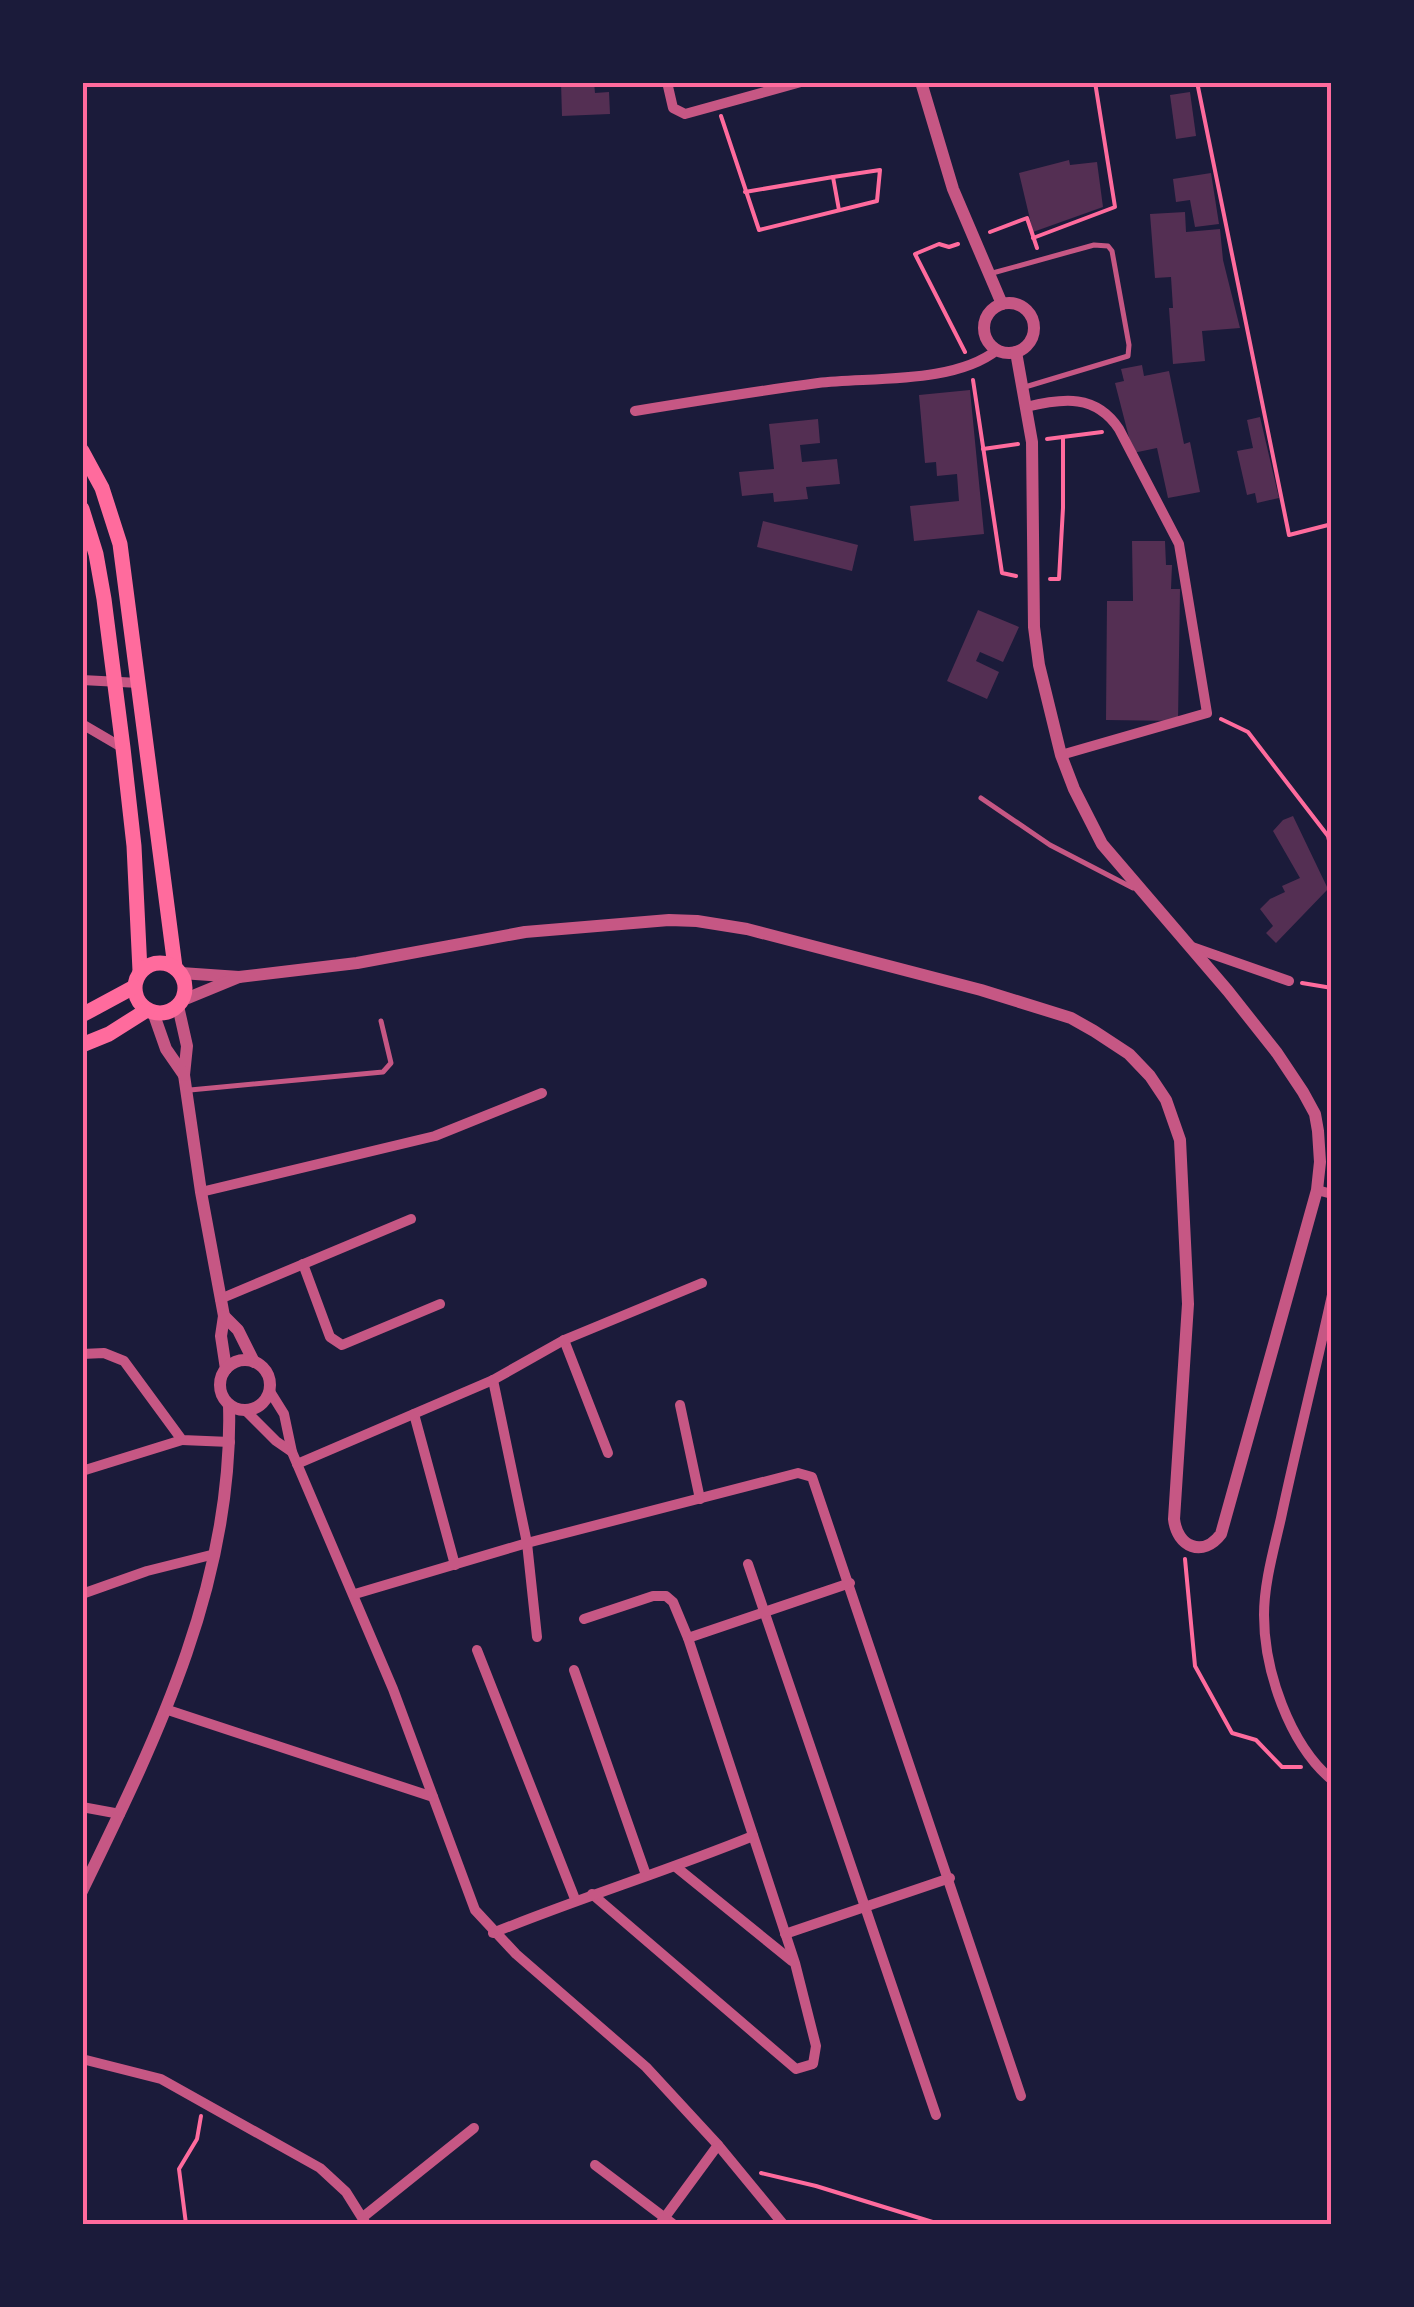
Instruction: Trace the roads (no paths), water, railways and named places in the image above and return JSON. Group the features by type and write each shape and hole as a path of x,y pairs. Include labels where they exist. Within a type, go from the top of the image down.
{"main road":[{"path":"82,451 116,525 178,970 185,982 180,1003 162,1013 150,1011 136,996 134,846 96,554 82,509"},
{"path":"82,1016 157,962 178,970"},
{"path":"82,1045 150,1011"}],"street":[{"path":"668,82 674,108 681,114 801,82"},
{"path":"921,82 937,143 1002,304"},
{"path":"635,411 819,383 971,366 997,350 1016,352 1031,340 1033,320 1021,306 1002,304 991,310 984,322 985,335 997,350"},
{"path":"178,970 240,976 358,964 525,932 697,921 747,929 981,990 1071,1018 1094,1030 1128,1054 1150,1076 1166,1100 1180,1140 1188,1304 1174,1519 1182,1542 1202,1548 1211,1545 1221,1534 1316,1190 1320,1145 1315,1114 1277,1052 1102,844 1074,789 1061,755 1039,665 1032,442 1016,352"},
{"path":"1026,407 1055,400 1086,402 1108,413 1118,429 1180,544 1207,712 1061,755"},
{"path":"82,680 139,684"},
{"path":"82,724 123,748"},
{"path":"1192,947 1289,981"},
{"path":"240,976 180,1003 187,1046 184,1075 224,1316 221,1336 226,1369 220,1383 224,1399 245,1410 294,1458"},
{"path":"150,1011 166,1048 184,1075"},
{"path":"201,1192 447,1132 542,1093"},
{"path":"1316,1190 1332,1194"},
{"path":"220,1299 411,1219"},
{"path":"304,1264 330,1337 342,1345 440,1304"},
{"path":"294,1458 414,1414 493,1380 564,1340 702,1283"},
{"path":"1332,1295 1264,1598 1268,1654 1288,1717 1316,1767 1332,1780"},
{"path":"224,1316 238,1330 254,1362 266,1374 269,1390 284,1414 294,1458 355,1594 475,1910 493,1933 646,2067 718,2144 782,2224"},
{"path":"564,1340 608,1453"},
{"path":"82,1354 104,1353 124,1361 182,1440"},
{"path":"226,1369 244,1360 254,1362"},
{"path":"493,1380 526,1543 537,1638"},
{"path":"245,1410 261,1404 269,1390"},
{"path":"82,1892 168,1710 197,1628 226,1499 229,1404"},
{"path":"680,1404 700,1499"},
{"path":"414,1414 455,1564"},
{"path":"82,1471 182,1440 230,1442"},
{"path":"355,1594 526,1543 798,1473 808,1474 816,1483 1021,2096"},
{"path":"82,1594 147,1571 215,1554"},
{"path":"748,1564 936,2115"},
{"path":"688,1638 850,1583"},
{"path":"584,1619 654,1596 666,1596 673,1602 795,1963 817,2056 809,2068 796,2069 592,1894"},
{"path":"477,1650 575,1899"},
{"path":"574,1670 646,1875"},
{"path":"168,1710 433,1797"},
{"path":"82,1806 120,1814"},
{"path":"493,1933 575,1899 676,1867 753,1836"},
{"path":"676,1867 795,1963"},
{"path":"785,1934 950,1878"},
{"path":"82,2059 160,2079 320,2168 346,2192 364,2220 474,2128"},
{"path":"594,2165 666,2222 718,2144"}],"lane":[{"path":"989,274 1094,245 1108,246 1112,251 1130,351 1124,360 1022,388"},
{"path":"981,798 1050,845 1143,894"},
{"path":"187,1090 384,1072 389,1069 391,1056 381,1020"}]}
